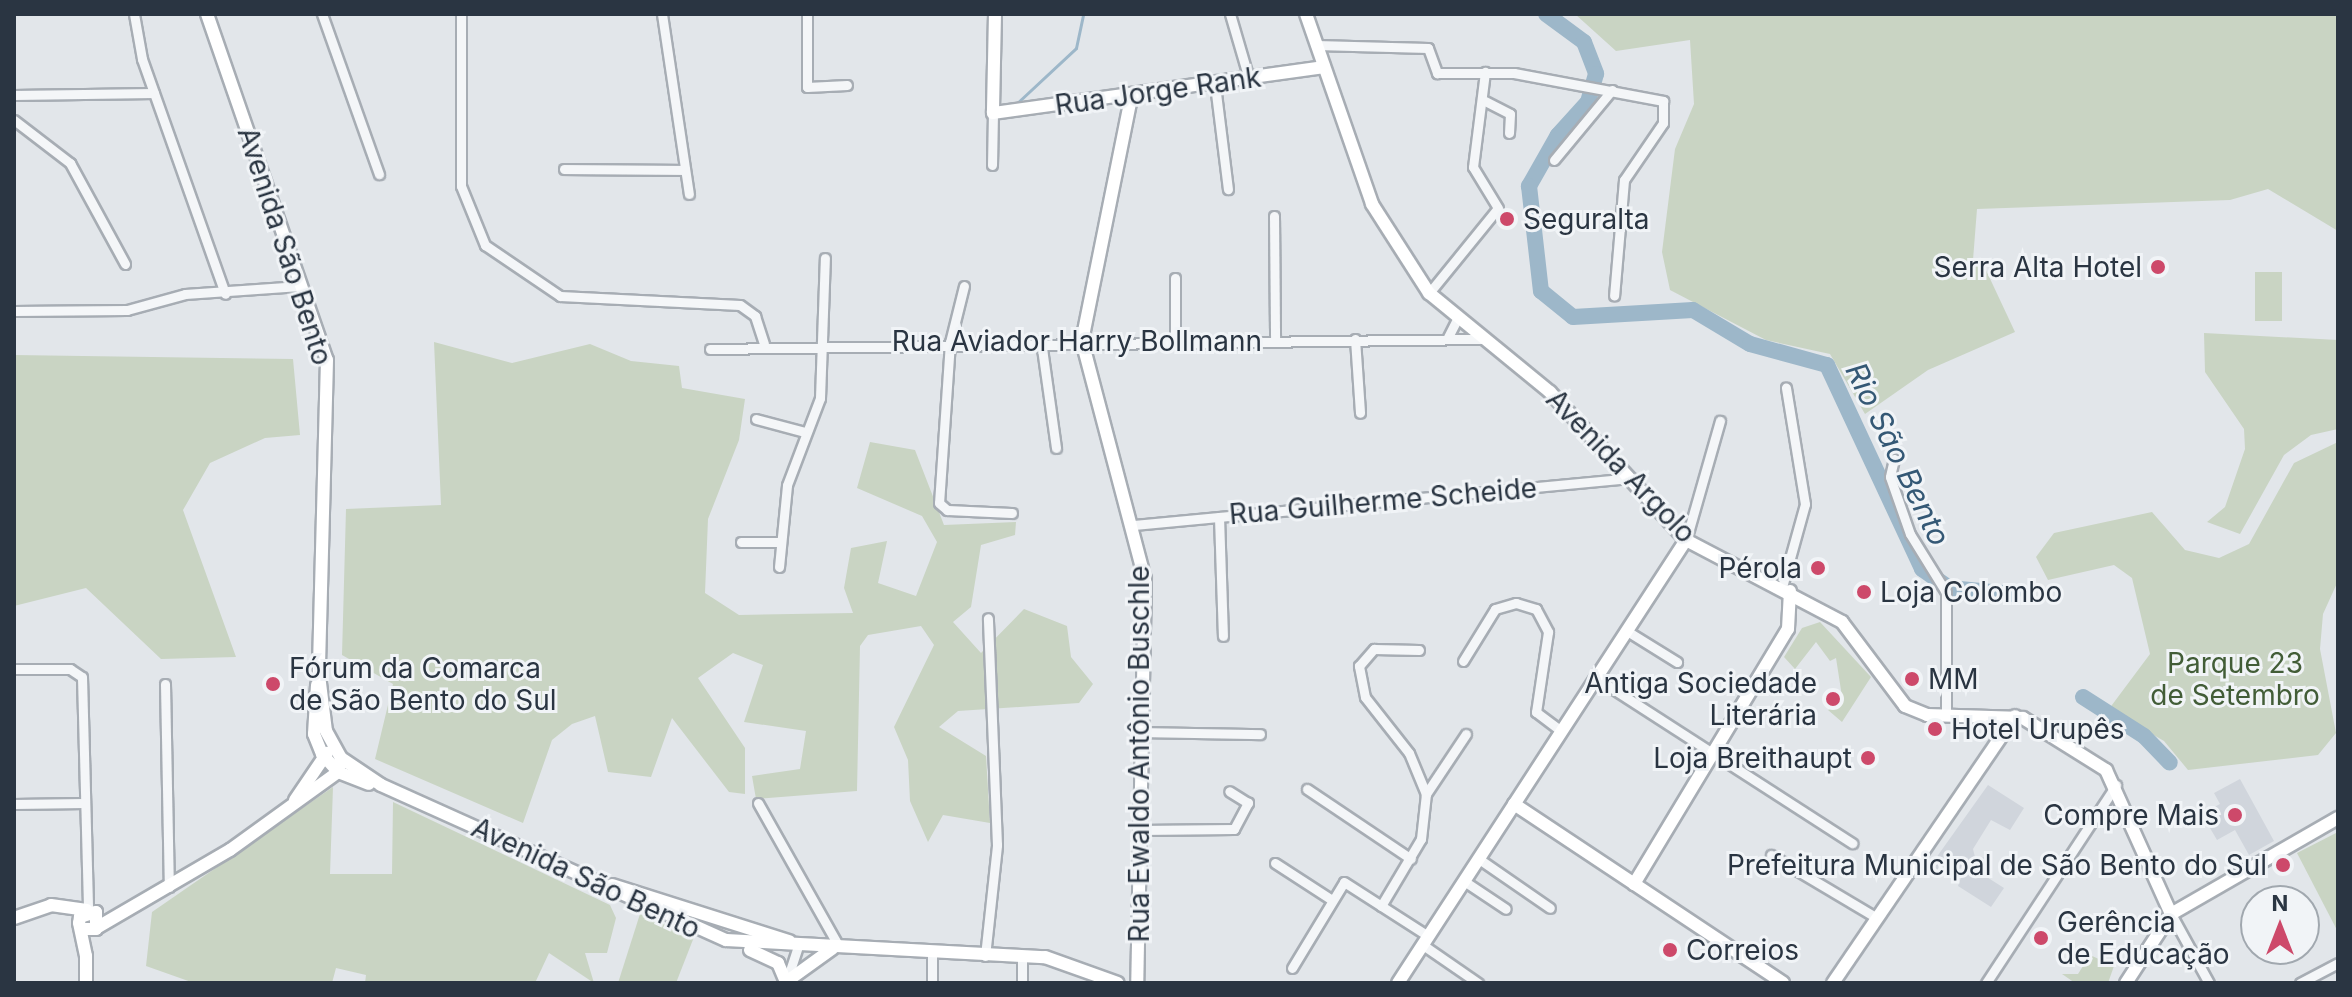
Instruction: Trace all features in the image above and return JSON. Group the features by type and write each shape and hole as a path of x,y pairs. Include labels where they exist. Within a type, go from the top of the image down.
{"main road":[{"name":"Avenida São Bento","path":"207,14 328,369 315,738 322,754 338,772 381,785 726,940 803,946"},
{"path":"993,113 995,14"},
{"name":"Avenida Argolo","path":"1306,14 1372,204 1429,293 1481,339 1550,392 1686,540 1786,589 1842,622 1905,706 1946,715 2015,716"},
{"name":"Rua Jorge Rank","path":"993,113 1131,98 1324,67"},
{"path":"1082,341 1131,98"},
{"name":"Rua Ewaldo Antônio Buschle","path":"1082,341 1133,525 1146,594 1137,983"},
{"path":"1398,983 1686,540"},
{"path":"1634,884 1788,629 1786,589"},
{"name":"Avenida São Bento","path":"319,675 338,756 381,785"},
{"path":"1833,983 2015,716 2117,783 2171,914"},
{"path":"315,738 313,768 325,781"},
{"path":"88,927 169,887 325,781 338,772 338,756 322,754 294,802"},
{"path":"1514,804 1783,983"},
{"path":"2126,983 2171,914 2337,818"},
{"path":"579,873 757,935 803,946 932,955 1022,956 1067,961 1118,983"},
{"path":"14,918 60,905 90,911 128,908"},
{"path":"60,905 88,927"},
{"path":"86,983 90,911"},
{"path":"88,927 90,911"},
{"path":"726,940 778,963 786,983 839,947"}],"street":[{"path":"134,14 154,93 225,294"},
{"path":"322,14 379,174"},
{"path":"461,14 461,186 485,245 560,296 740,305 755,316 764,344"},
{"path":"662,14 689,194"},
{"path":"807,14 807,87 847,85"},
{"path":"1230,14 1249,79"},
{"path":"1316,45 1428,48 1437,73 1485,72 1589,83 1660,99 1666,111 1624,180 1614,296"},
{"path":"1429,293 1498,208 1473,167 1485,101 1485,72"},
{"path":"1215,85 1228,189"},
{"path":"1554,160 1612,90"},
{"path":"14,95 154,93"},
{"path":"1485,101 1510,114 1509,133"},
{"path":"992,165 993,113"},
{"path":"14,120 70,163 125,264"},
{"path":"564,169 685,170"},
{"path":"1274,216 1275,340"},
{"path":"779,567 779,542 805,432 820,398 825,258"},
{"path":"1175,278 1175,340"},
{"path":"14,311 127,310 171,296 300,286"},
{"path":"964,286 950,342 939,503 947,510 1012,513"},
{"path":"1447,339 1457,319"},
{"path":"1355,339 1360,413"},
{"name":"Rua Aviador Harry Bollmann","path":"710,349 764,344 1481,339"},
{"path":"1041,341 1056,448"},
{"path":"1786,388 1805,504 1786,589"},
{"path":"756,419 805,432"},
{"path":"1686,540 1720,421"},
{"path":"1894,459 1890,477 1910,534 1945,588 1946,715"},
{"name":"Rua Guilherme Scheide","path":"1133,525 1632,478"},
{"path":"1219,517 1223,636"},
{"path":"741,542 779,542"},
{"path":"1463,661 1495,609 1516,603 1536,609 1548,632 1536,712 1561,731"},
{"path":"985,956 997,845 988,618"},
{"path":"1627,631 1677,662"},
{"path":"1419,650 1367,652 1359,677 1426,794"},
{"path":"14,669 80,673 90,911"},
{"path":"1596,678 1716,749 1852,843"},
{"path":"165,684 169,887"},
{"path":"1142,732 1260,734"},
{"path":"1381,906 1411,859 1424,831 1426,794 1466,734"},
{"path":"1986,983 2117,783"},
{"path":"1307,789 1411,859"},
{"path":"1140,830 1234,829 1248,803 1229,791"},
{"path":"14,804 85,803"},
{"path":"758,803 839,947"},
{"path":"1771,855 1877,918"},
{"path":"1479,859 1550,908"},
{"path":"1275,863 1332,900"},
{"path":"1464,881 1506,909"},
{"path":"1292,968 1344,882 1381,906 1478,983"},
{"path":"2171,914 2209,983"},
{"path":"786,983 803,946"},
{"path":"932,955 932,983"},
{"path":"1022,956 1022,983"},
{"path":"2300,983 2338,963"}],"shaded area":[{"name":"Compre Mais","path":"2240,779 2274,841 2249,855 2235,830 2217,840 2207,823 2207,811 2220,804 2214,793"},
{"path":"1988,785 2024,808 2010,830 1991,820 1973,849 1977,865 1983,857 1990,861 1982,874 2004,888 1991,907 1958,886 1968,857 1953,879 1931,865"}],"green space":[{"path":"1575,14 2338,14 2338,231 2268,189 2230,200 1977,209 1973,260 1985,268 2015,332 1928,370 1865,414 1830,354 1766,340 1670,290 1662,252 1675,149 1694,104 1690,40 1616,51"},
{"path":"2255,272 2282,272 2282,321 2255,321"},
{"path":"2204,333 2338,340 2338,429 2311,435 2284,455 2240,534 2207,522 2225,507 2245,449 2244,429 2205,372"},
{"path":"434,342 512,363 590,344 631,361 679,366 682,388 745,399 739,440 708,519 705,593 739,615 853,613 844,588 851,548 887,541 878,583 916,596 937,542 922,516 857,488 870,442 915,450 944,525 1016,522 1015,535 981,545 971,607 953,622 981,653 1024,609 1067,626 1071,657 1093,684 1079,703 958,711 939,727 986,756 990,823 943,815 928,842 910,801 908,760 894,727 934,645 921,626 868,635 860,646 857,791 756,799 752,776 800,769 806,731 744,722 763,665 733,653 698,678 745,748 745,794 729,792 672,718 651,777 608,772 595,716 572,724 552,740 523,823 375,759 393,684 342,655 346,509 441,505"},
{"path":"14,355 293,359 300,435 265,438 210,463 183,510 236,657 161,659 86,588 14,606"},
{"name":"Parque 23 de Setembro","path":"2338,442 2338,581 2323,614 2320,649 2336,733 2318,755 2188,770 2164,741 2109,709 2150,654 2132,578 2114,565 2048,580 2036,557 2054,533 2152,512 2185,550 2219,558 2249,544 2294,463"},
{"path":"1820,622 1871,677 1842,722 1828,710 1843,703 1836,658 1830,661 1816,642 1795,669 1784,657 1802,628"},
{"path":"333,787 330,874 392,874 393,802 610,905 616,918 607,953 585,953 594,983 549,953 535,983 365,983 366,975 336,968 332,983 194,983 146,966 152,912"},
{"path":"2336,833 2338,836 2338,932 2320,897 2320,885 2314,885 2297,853"},
{"path":"640,914 694,937 676,983 618,983"},
{"path":"2090,955 2114,966 2108,983 2075,983 2062,974 2078,974"}],"waterway":[{"path":"1016,104 1076,48 1083,14"},
{"name":"Rio São Bento","path":"1546,14 1584,42 1596,74 1588,102 1558,135 1529,186 1541,291 1573,317 1693,310 1750,344 1827,365 1922,569 1949,588 2013,594"},
{"name":"Rio São Bento","path":"2083,697 2144,736 2170,763"}],"place":[{"name":"Seguralta","path":"1507,219"},
{"name":"Serra Alta Hotel","path":"2158,267"},
{"name":"Pérola","path":"1818,568"},
{"name":"Loja Colombo","path":"1864,592"},
{"name":"MM","path":"1912,679"},
{"name":"Fórum da Comarca de São Bento do Sul","path":"273,684"},
{"name":"Antiga Sociedade Literária","path":"1833,699"},
{"name":"Hotel Urupês","path":"1935,729"},
{"name":"Loja Breithaupt","path":"1868,758"},
{"name":"Compre Mais","path":"2235,815"},
{"name":"Prefeitura Municipal de São Bento do Sul","path":"2283,865"},
{"name":"Gerência de Educação","path":"2041,938"},
{"name":"Correios","path":"1670,950"}]}
